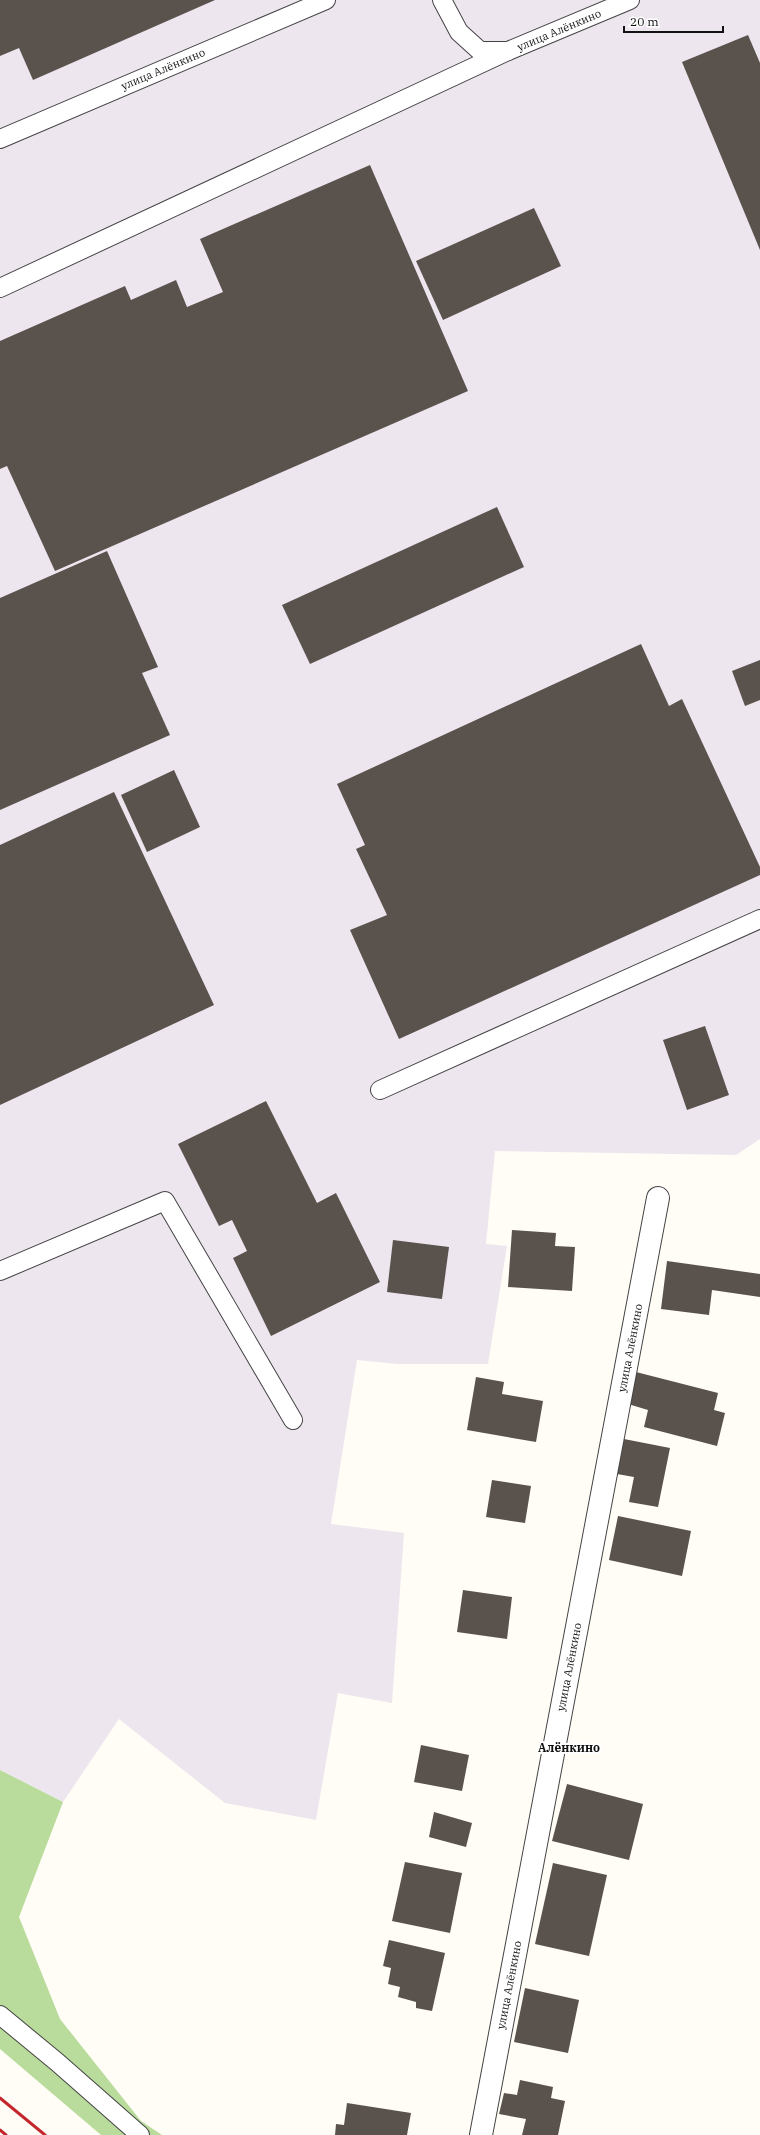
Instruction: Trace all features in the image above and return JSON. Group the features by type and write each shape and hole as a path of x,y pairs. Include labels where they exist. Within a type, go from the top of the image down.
{"street":[{"name":"улица Алёнкино","path":"481,2135 658,1198"}],"lane":[{"name":"улица Алёнкино","path":"0,139 326,0"},
{"name":"улица Алёнкино","path":"442,0 459,32 480,51 508,51 630,0"},
{"path":"0,288 508,51"},
{"path":"380,1090 760,919"},
{"path":"0,1271 165,1201 293,1420"},
{"path":"0,2016 57,2062 140,2135"}],"shaded area":[{"path":"0,0 760,0 760,1139 736,1155 495,1151 486,1244 507,1246 488,1364 397,1364 357,1360 331,1524 404,1533 392,1703 338,1693 316,1820 225,1803 119,1719 63,1802 0,1770"}],"green space":[{"path":"0,1770 63,1802 19,1917 60,2019 141,2121 162,2135 101,2135 0,2049"}],"building":[{"path":"0,0 215,0 33,80 19,48 0,56"},
{"path":"748,35 760,63 760,250 682,62"},
{"path":"370,165 468,391 55,571 7,466 0,469 0,341 125,286 131,300 176,280 187,307 223,292 200,239"},
{"path":"534,208 561,266 443,320 416,261"},
{"path":"497,507 524,567 310,664 282,605"},
{"path":"107,551 158,667 142,673 170,735 0,810 0,598"},
{"path":"641,644 669,706 682,699 760,867 760,875 399,1039 350,930 387,915 356,849 365,845 337,784"},
{"path":"760,660 760,700 745,706 732,671"},
{"path":"174,770 200,827 147,852 121,795"},
{"path":"114,792 214,1005 0,1105 0,845"},
{"path":"705,1026 729,1095 687,1110 663,1040"},
{"path":"266,1101 317,1203 336,1193 380,1282 271,1336 233,1258 247,1251 232,1220 219,1226 178,1144"},
{"path":"512,1230 556,1233 555,1246 575,1247 572,1291 508,1287"},
{"path":"393,1240 449,1247 442,1299 387,1292"},
{"path":"667,1261 760,1274 760,1297 712,1290 709,1315 661,1309"},
{"path":"636,1372 718,1393 714,1410 725,1413 717,1446 644,1427 648,1410 628,1404"},
{"path":"476,1377 504,1382 502,1394 543,1401 536,1442 467,1430"},
{"path":"624,1439 670,1448 658,1507 629,1502 634,1477 617,1474"},
{"path":"492,1480 531,1486 525,1523 486,1517"},
{"path":"618,1516 691,1531 682,1576 609,1560"},
{"path":"463,1590 512,1597 507,1639 457,1632"},
{"path":"421,1745 469,1755 462,1791 414,1782"},
{"path":"567,1784 643,1804 629,1860 552,1841"},
{"path":"434,1812 472,1823 466,1847 429,1837"},
{"path":"405,1862 462,1873 450,1933 392,1921"},
{"path":"553,1863 607,1875 589,1956 535,1944"},
{"path":"389,1940 445,1953 432,2011 416,2008 416,2002 398,1997 400,1987 388,1984 391,1968 383,1966"},
{"path":"525,1988 579,2000 568,2053 514,2042"},
{"path":"520,2080 553,2087 551,2098 565,2101 558,2135 522,2135 526,2119 499,2114 504,2093 517,2095"},
{"path":"347,2103 411,2113 407,2135 335,2135 336,2124 344,2125"}],"railway":[{"path":"0,2098 45,2135"},
{"path":"0,2130 6,2135"}],"district":[{"name":"Алёнкино","path":"569,1747"}]}
